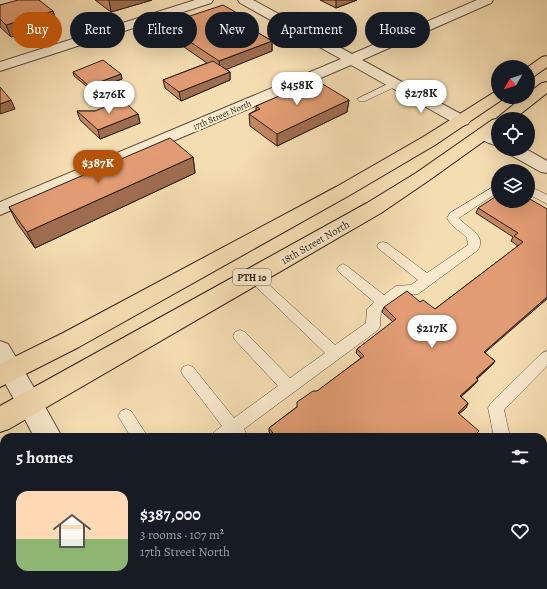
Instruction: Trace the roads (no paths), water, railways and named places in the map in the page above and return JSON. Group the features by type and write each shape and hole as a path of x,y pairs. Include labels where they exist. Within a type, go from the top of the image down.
{"main road":[{"path":"535,69 547,60"},
{"path":"513,112 547,86"},
{"name":"PTH 10","path":"4,366 71,340 343,191 462,120 491,101"},
{"name":"18th Street North","path":"0,420 385,201 491,134"}],"street":[{"path":"0,67 207,0"},
{"path":"244,0 394,84 462,120"},
{"name":"17th Street North","path":"0,209 351,60 487,0"},
{"path":"526,156 547,168"},
{"path":"4,366 30,404 47,433"}],"lane":[{"path":"362,99 394,84"},
{"path":"188,371 236,432 289,387 374,326 374,309 383,302 401,290 413,290 474,247 475,240 472,235 454,223 453,218 491,192"},
{"path":"535,194 547,200"},
{"path":"383,246 427,280"},
{"path":"343,269 383,302"},
{"path":"253,277 335,354"},
{"path":"240,336 289,387"},
{"path":"501,433 496,408 547,358"},
{"path":"126,416 137,433"}]}
